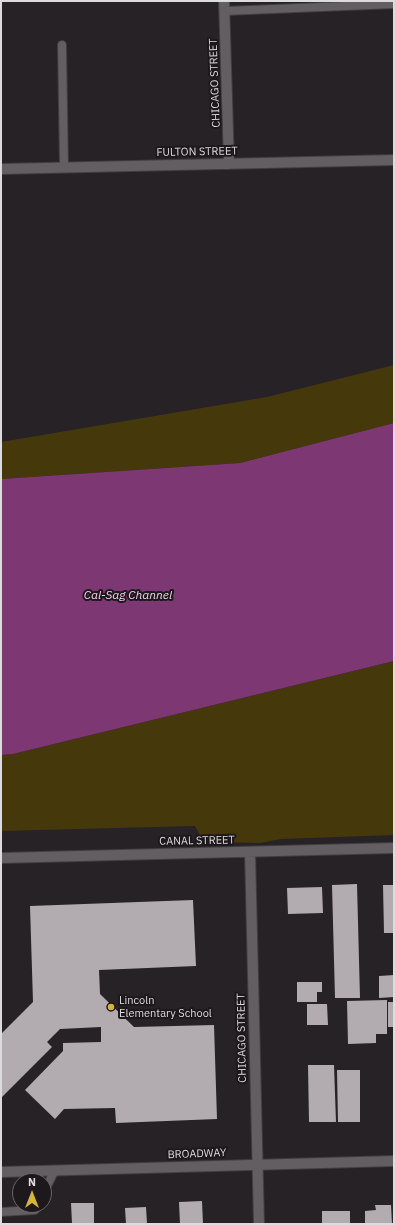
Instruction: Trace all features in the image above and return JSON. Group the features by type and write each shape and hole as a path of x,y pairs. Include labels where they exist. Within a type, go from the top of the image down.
{"street":[{"name":"CHICAGO STREET","path":"224,6 229,164"},
{"name":"FULTON STREET","path":"1,169 394,160"},
{"name":"CANAL STREET","path":"1,858 394,848"},
{"name":"CHICAGO STREET","path":"250,852 259,1224"},
{"name":"BROADWAY","path":"1,1172 257,1164 394,1162"}],"lane":[{"path":"224,6 394,4"},
{"path":"62,45 64,167"},
{"path":"52,1174 54,1170"},
{"path":"1,1212 12,1211"}],"shaded area":[{"path":"394,365 394,423 240,463 1,479 1,442 267,397"},
{"path":"394,661 394,835 281,839 260,843 207,842 202,839 195,826 1,831 1,755 13,754"}],"water":[{"name":"Cal-Sag Channel","path":"394,423 394,661 13,754 1,755 1,479 240,463"}],"building":[{"path":"357,884 360,998 335,998 332,885"},
{"path":"383,885 394,885 394,933 384,933"},
{"path":"322,887 323,913 288,914 287,888"},
{"path":"193,900 196,966 99,970 100,994 134,1027 214,1025 217,1119 116,1123 115,1108 64,1109 55,1119 25,1090 63,1051 63,1043 101,1042 101,1027 60,1029 47,1042 52,1047 1,1098 1,1034 33,1002 30,906"},
{"path":"394,975 394,997 379,998 379,976"},
{"path":"297,982 322,982 322,992 317,992 317,1002 297,1002"},
{"path":"387,1000 387,1034 376,1034 376,1043 348,1044 347,1001"},
{"path":"388,1002 394,1002 394,1027 388,1027"},
{"path":"307,1004 327,1004 328,1025 307,1025"},
{"path":"308,1065 334,1065 336,1122 309,1122"},
{"path":"337,1070 360,1070 360,1122 338,1122"},
{"path":"202,1201 203,1224 180,1224 179,1202"},
{"path":"71,1203 94,1203 94,1224 72,1224"},
{"path":"375,1205 391,1205 392,1224 365,1224 365,1211 376,1210"},
{"path":"146,1207 147,1224 126,1224 125,1208"},
{"path":"322,1211 350,1211 350,1224 322,1224"}],"place":[{"name":"Lincoln Elementary School","path":"111,1007"}]}
